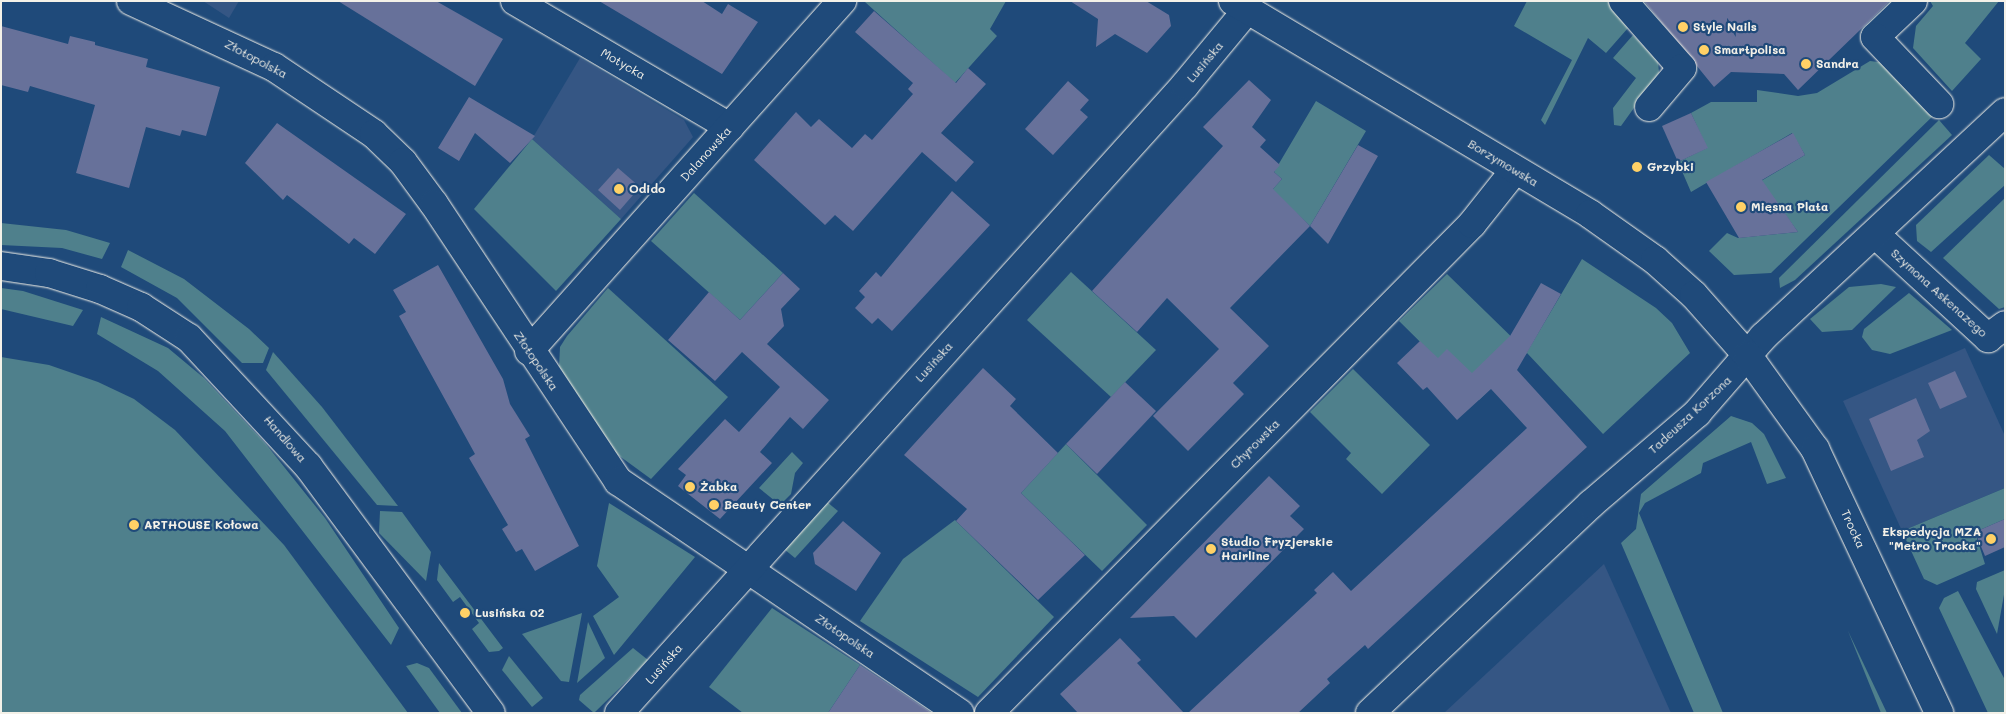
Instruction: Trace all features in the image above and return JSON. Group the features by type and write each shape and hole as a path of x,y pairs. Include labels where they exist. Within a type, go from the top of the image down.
{"street":[{"name":"Złotopolska","path":"131,1 274,67 374,134 403,162 434,204 529,351 618,481 960,713"},
{"name":"Motycka","path":"515,1 730,128"},
{"name":"Dalanowska","path":"529,351 842,1"},
{"path":"1623,1 1682,68 1649,107"},
{"path":"1913,1 1875,37 1939,104"},
{"name":"Borzymowska","path":"1240,5 1515,170 1656,260 1748,356"},
{"name":"Lusińska","path":"619,713 746,569 1185,86 1240,5"},
{"name":"Tadeusza Korzona","path":"1370,713 1591,504 1696,413 1748,356 1874,234 2005,112"},
{"name":"Chyrowska","path":"989,713 1472,224 1515,170"},
{"name":"Szymona Askenazego","path":"1874,234 1988,338 2005,325"},
{"name":"Handlowa","path":"1,266 49,273 100,289 141,307 189,338 308,466 491,713"},
{"name":"Trocka","path":"1748,356 1815,449 1939,713"}],"shaded area":[{"path":"203,1 239,1 229,18"},
{"path":"580,58 684,120 693,137 621,219 532,139"},
{"path":"1965,348 2005,436 2005,488 1902,531 1843,401"},
{"path":"1604,564 1671,713 1444,713"}],"green space":[{"path":"1006,1 990,29 997,36 955,83 865,2"},
{"path":"1527,1 1607,1 1628,28 1606,53 1588,38 1545,125 1541,120 1572,60 1514,26"},
{"path":"1930,1 1999,1 1965,43 1981,59 1952,91 1913,48 1916,26 1933,6"},
{"path":"1633,35 1658,61 1659,73 1621,126 1614,125 1613,108 1636,78 1613,58"},
{"path":"1870,61 1886,63 1935,114 1771,273 1734,275 1709,251 1727,233 1738,238 1798,232 1761,181 1805,155 1792,133 1691,192 1678,162 1707,148 1691,113 1711,102 1757,102 1757,90 1798,96 1817,93"},
{"path":"1316,101 1366,131 1310,226 1272,190 1282,179 1274,172"},
{"path":"1939,120 1952,135 1795,280 1780,288 1779,278"},
{"path":"532,139 621,219 556,291 474,209"},
{"path":"1989,155 2005,169 2005,185 1931,252 1917,241 1916,225"},
{"path":"694,193 783,273 740,320 651,241"},
{"path":"2005,198 2005,307 1999,309 1943,258"},
{"path":"1,223 66,230 110,243 102,259 62,248 1,245"},
{"path":"128,250 184,279 249,329 269,348 263,363 242,363 177,298 121,267"},
{"path":"1582,259 1656,308 1672,323 1690,353 1603,434 1527,353 1479,400 1399,321 1447,274 1527,352"},
{"path":"1071,272 1156,350 1111,397 1027,320"},
{"path":"1881,284 1896,287 1852,330 1822,332 1810,319 1849,287"},
{"path":"1,288 23,291 83,310 73,326 1,309"},
{"path":"608,288 728,397 651,479 603,444 559,367 560,347 567,336"},
{"path":"1909,293 1952,330 1890,354 1872,350 1862,337 1864,329"},
{"path":"101,317 168,348 204,378 265,443 325,518 399,628 391,645 225,431 158,371 97,334"},
{"path":"273,352 322,407 398,506 377,505 266,370"},
{"name":"ARTHOUSE Kołowa","path":"1,357 49,365 98,382 134,399 175,430 284,545 408,713 1,713"},
{"path":"1353,369 1430,445 1382,494 1346,459 1351,453 1310,412"},
{"path":"1731,416 1752,423 1764,434 1786,478 1767,484 1751,442 1703,463 1701,473 1645,503 1639,513 1723,713 1694,713 1621,543 1636,529 1641,494"},
{"path":"1066,444 1147,525 1102,571 1021,493"},
{"path":"792,452 803,463 795,473 791,494 780,505 759,488"},
{"path":"2005,488 2005,519 1975,532 1985,564 1937,585 1924,579 1902,531"},
{"path":"827,502 838,511 795,558 784,549"},
{"path":"609,503 695,557 614,655 593,616 619,597 597,566"},
{"path":"380,511 402,512 431,552 426,581 379,533"},
{"path":"955,520 1054,617 978,697 860,621 903,559"},
{"path":"439,563 503,648 499,651 489,652 472,629 479,623 460,597 453,602 437,580"},
{"path":"2005,570 2005,589 1997,634 1976,589 1977,582"},
{"path":"1958,591 2005,680 2005,713 1988,713 1939,608 1944,598"},
{"path":"772,608 860,665 828,713 743,713 709,687"},
{"path":"582,613 569,682 561,681 522,634"},
{"path":"588,622 605,658 577,683"},
{"path":"1848,631 1887,713 1881,713"},
{"path":"633,648 648,660 594,713 579,700 580,695"},
{"path":"509,656 543,698 532,707 502,670"},
{"path":"417,663 429,668 462,713 440,713 406,666"}],"building":[{"path":"338,1 436,1 503,39 475,86"},
{"path":"599,1 702,1 722,14 728,4 758,22 722,74"},
{"path":"1070,1 1146,1 1169,15 1171,26 1147,53 1115,34 1096,47 1098,19"},
{"path":"1644,1 1890,1 1798,90 1784,74 1731,72 1714,87"},
{"path":"874,11 956,83 968,68 986,84 941,133 974,162 956,182 922,152 853,231 835,215 825,225 754,160 796,112 811,127 819,119 852,148 865,134 872,140 913,94 908,89 913,83 855,32"},
{"path":"1,26 68,44 70,36 95,42 95,45 148,59 146,67 220,87 206,136 182,130 180,136 146,127 129,188 76,173 95,105 30,86 28,92 1,85"},
{"path":"1249,80 1271,100 1252,127 1266,140 1260,147 1280,165 1274,172 1282,179 1273,189 1310,226 1230,308 1269,346 1233,383 1244,394 1188,451 1153,416 1219,349 1167,298 1137,332 1092,291 1223,146 1203,127"},
{"path":"1068,81 1089,100 1080,110 1088,117 1053,155 1025,129"},
{"path":"469,97 535,136 510,163 475,133 459,161 438,148"},
{"path":"1691,113 1708,148 1678,162 1662,126"},
{"path":"277,123 406,214 375,254 354,238 349,244 287,195 283,200 245,163"},
{"path":"1793,133 1805,155 1762,180 1798,232 1739,238 1706,182"},
{"path":"1358,145 1378,156 1328,244 1310,226"},
{"name":"Odido","path":"618,168 640,187 620,210 598,190"},
{"path":"952,191 990,225 892,331 878,318 872,324 855,308 865,297 859,291 876,272 881,277"},
{"path":"438,265 503,379 510,404 530,436 525,439 579,546 535,571 522,549 516,552 502,529 508,525 469,458 475,454 399,316 406,312 393,290"},
{"path":"783,273 800,289 781,309 784,326 767,344 829,400 803,429 790,417 760,452 772,463 720,519 678,486 686,475 678,469 725,419 739,432 780,387 742,352 715,381 668,340 709,292 740,320"},
{"path":"1541,283 1561,294 1517,370 1587,447 1368,649 1365,645 1327,679 1330,683 1298,713 1188,713 1317,593 1314,590 1333,572 1351,591 1527,428 1491,389 1457,420 1427,387 1423,390 1397,363 1420,341 1438,358 1447,349 1472,373 1510,336"},
{"path":"983,368 1016,399 1010,406 1058,453 1021,493 1085,555 1038,600 956,521 967,509 904,455"},
{"path":"1955,371 1967,397 1940,409 1928,383"},
{"path":"1125,382 1156,411 1097,474 1066,444"},
{"path":"1916,398 1930,431 1917,440 1924,457 1891,471 1869,419"},
{"path":"1269,476 1300,506 1290,516 1304,529 1196,638 1174,616 1130,618"},
{"name":"Ekspedycja MZA \"Metro Trocka\"","path":"2005,519 2005,547 1985,556 1975,532"},
{"path":"843,521 881,553 856,591 815,564 813,553"},
{"path":"1120,638 1141,660 1137,663 1184,713 1078,713 1060,694"},
{"path":"860,665 932,713 828,713"}],"place":[{"name":"Style Nails","path":"1683,27"},
{"name":"Smartpolisa","path":"1704,50"},
{"name":"Sandra","path":"1806,64"},
{"name":"Grzybki","path":"1637,167"},
{"name":"Odido","path":"619,189"},
{"name":"Mięsna Plata","path":"1741,207"},
{"name":"Żabka","path":"690,487"},
{"name":"Beauty Center","path":"714,505"},
{"name":"ARTHOUSE Kołowa","path":"134,525"},
{"name":"Ekspedycja MZA \"Metro Trocka\"","path":"1991,539"},
{"name":"Studio Fryzjerskie Hairline","path":"1211,549"},
{"name":"Lusińska 02","path":"465,613"}]}
